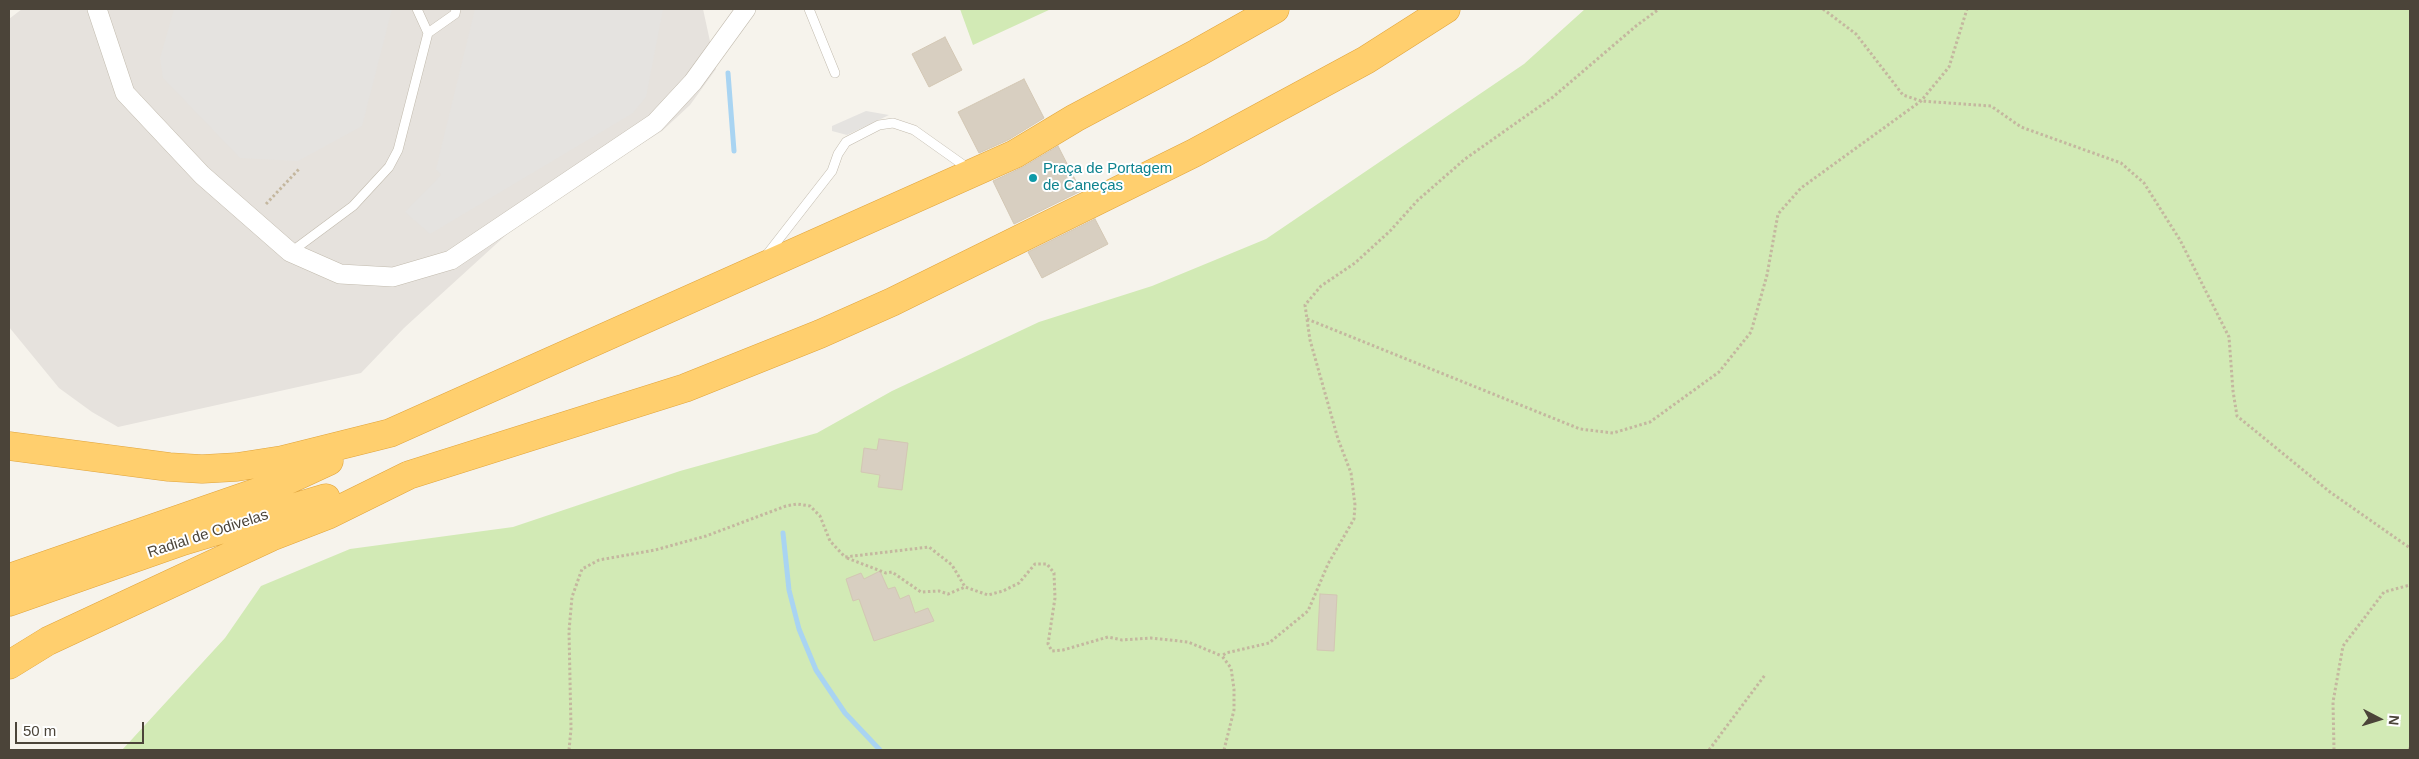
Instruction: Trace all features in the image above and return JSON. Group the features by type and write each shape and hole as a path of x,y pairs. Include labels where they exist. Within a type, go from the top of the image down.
{"highway":[{"path":"9,446 169,467 202,469 237,467 282,460 390,433 1016,154 1075,118 1197,54 1275,9"},
{"path":"9,666 48,642 271,537 328,515 409,475 685,388 883,306 958,271 1055,220 1202,149 1366,60 1446,9"},
{"name":"Radial de Odivelas","path":"9,578 276,486 390,433"},
{"name":"Radial de Odivelas","path":"9,602 183,541 409,475"}],"street":[{"path":"97,9 125,93 202,175 290,252 340,274 384,276 393,276 451,260 655,123 693,82 746,9"}],"lane":[{"path":"416,9 428,33"},
{"path":"290,252 353,206 389,167 398,150 428,33 455,14 456,9"},
{"path":"809,9 835,72"},
{"path":"754,271 832,171 838,154 846,142 879,125 893,123 914,130 973,173"}],"path":[{"path":"1222,656 1226,653 1269,643 1308,611 1328,564 1354,519 1355,505 1350,473 1338,440 1310,340 1305,305 1320,286 1355,263 1390,231 1418,200 1465,159 1553,97 1636,26 1659,9"},
{"path":"1823,9 1856,34 1903,95 1921,101 1991,106 2021,127 2121,163 2144,183 2180,240 2229,337 2237,416 2330,492 2410,548"},
{"path":"1307,319 1580,429 1613,433 1650,422 1719,372 1751,332 1767,274 1778,214 1801,188 1921,101 1949,67 1967,9"},
{"path":"266,204 300,168"},
{"path":"569,750 571,728 569,631 572,597 582,569 599,560 654,550 706,536 786,506 797,504 810,506 820,516 830,541 845,557 886,573 892,572 921,592 939,591 948,594 966,587"},
{"path":"845,557 930,547 952,565 966,587 988,595 1004,591 1019,583 1035,564 1047,564 1054,573 1055,598 1048,644 1052,650 1064,650 1078,644 1108,637 1122,640 1151,638 1188,642 1222,656 1231,668 1234,689 1234,710 1224,750"},
{"path":"2334,750 2334,702 2343,646 2384,592 2410,585"},
{"path":"1710,750 1765,675"}],"shaded area":[{"path":"22,9 703,9 716,69 690,105 662,131 528,215 404,328 361,373 118,427 92,412 59,388 9,327 9,19"},
{"path":"174,9 392,9 362,126 298,161 240,158 163,78 160,58"},
{"path":"475,9 663,9 646,97 633,113 430,234 405,212 441,175 436,169"},
{"path":"866,111 889,115 847,135 832,131 832,126"}],"green space":[{"path":"960,9 1051,9 973,45"},
{"path":"1585,9 2410,9 2410,750 122,750 225,638 261,586 350,549 513,527 680,471 817,433 892,391 1039,322 1152,286 1266,239 1524,64"}],"building":[{"path":"945,37 962,70 929,87 912,54"},
{"path":"1024,79 1044,118 1008,140 979,153 958,112"},
{"path":"1058,146 1081,191 1014,224 993,181 1023,167"},
{"path":"1095,219 1108,244 1042,278 1028,252"},
{"path":"879,439 908,443 902,490 878,487 880,475 861,472 864,448 877,450"},
{"path":"880,571 888,589 895,587 900,599 909,595 915,613 928,608 934,621 874,641 859,599 853,601 846,579 861,573 864,579"},
{"path":"1320,594 1337,595 1334,651 1317,650"}],"waterway":[{"path":"728,73 734,151"},
{"path":"783,533 789,590 799,629 816,670 845,713 880,750"}],"place":[{"name":"Praça de Portagem de Caneças","path":"1033,178"}]}
